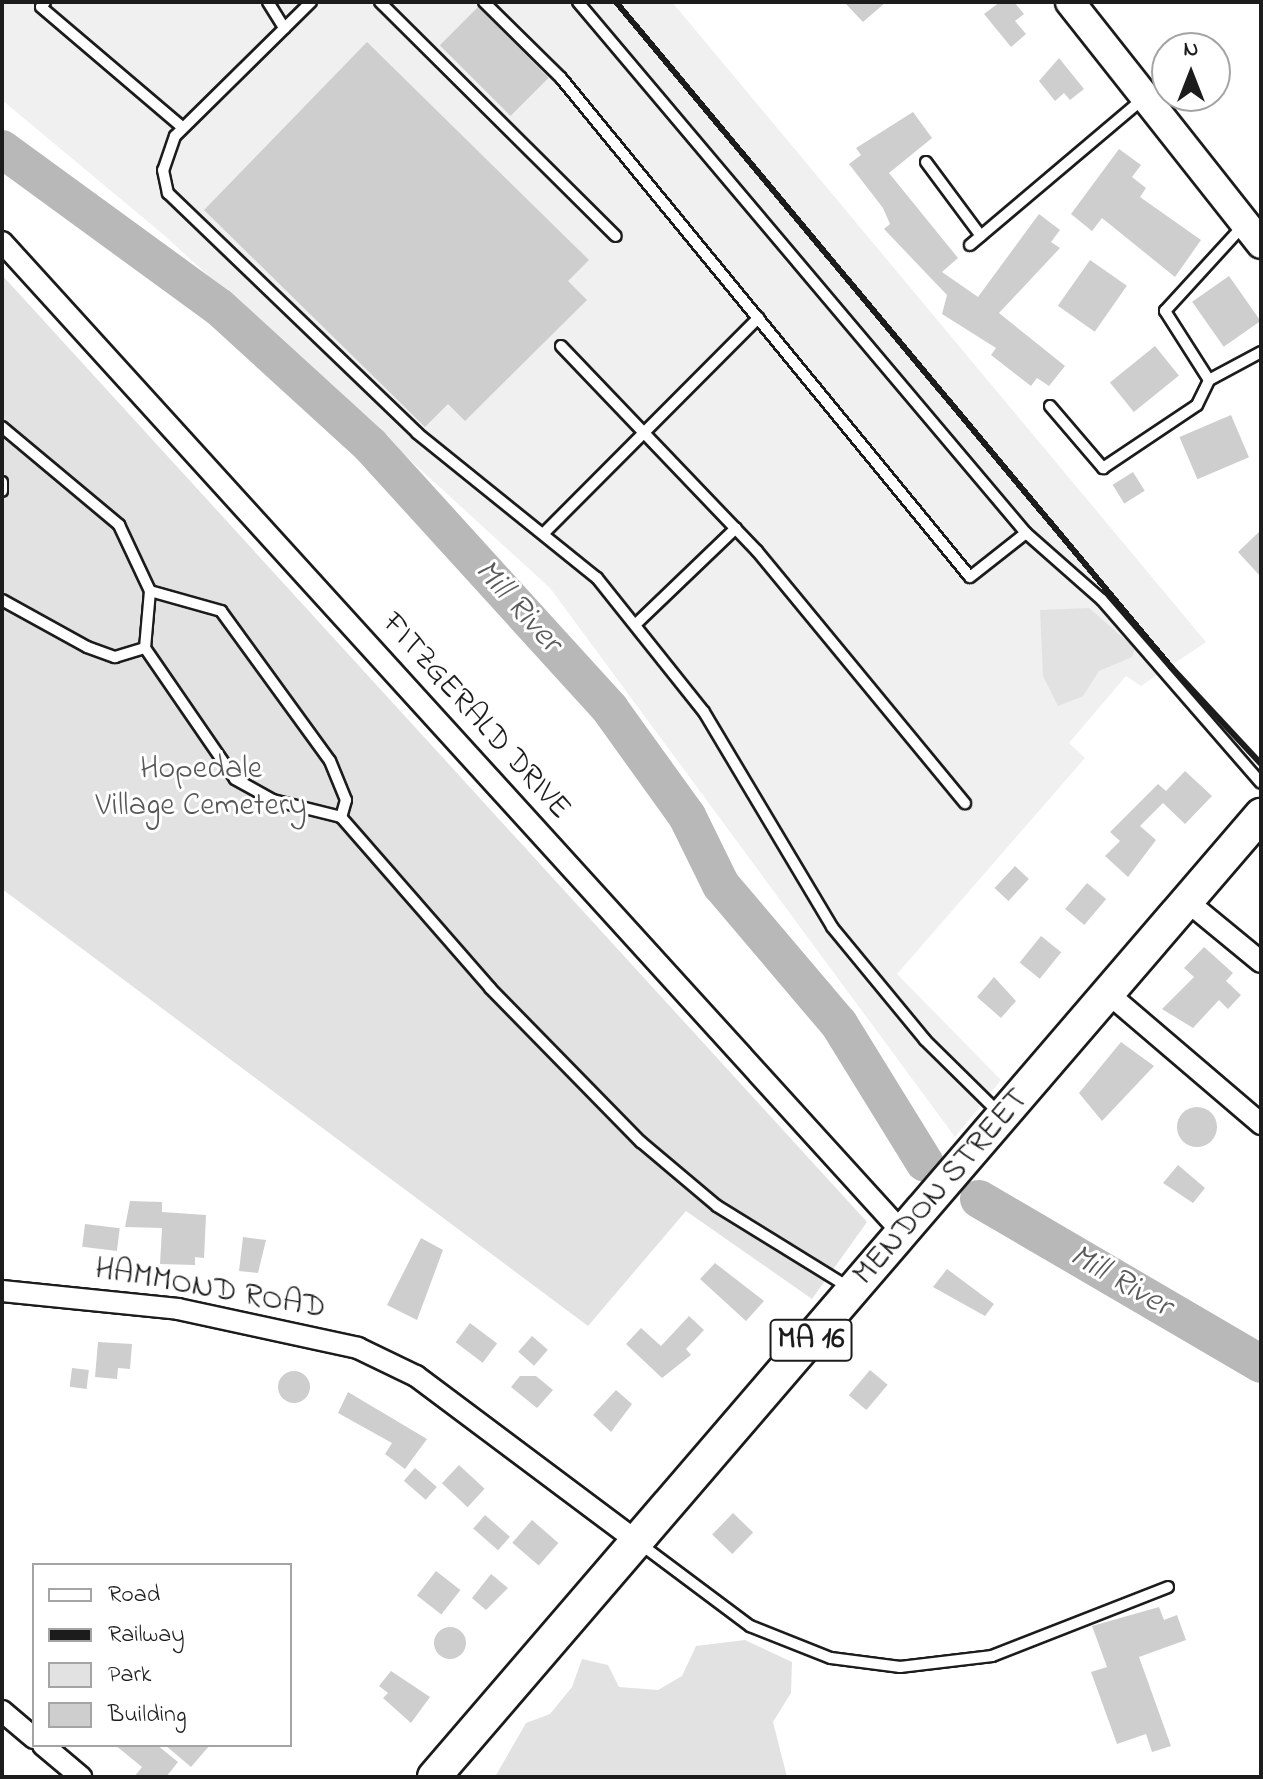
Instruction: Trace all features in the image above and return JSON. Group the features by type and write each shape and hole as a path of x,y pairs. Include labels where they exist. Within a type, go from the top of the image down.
{"main road":[{"name":"MENDON STREET","path":"434,1777 635,1540 1110,995 1261,815"}],"street":[{"path":"1070,2 1253,234"},
{"name":"FITZGERALD DRIVE","path":"2,242 903,1233"},
{"path":"1188,902 1261,962"},
{"path":"1110,995 1261,1124"},
{"name":"HAMMOND ROAD","path":"2,1291 194,1312 358,1348 416,1376 635,1540"},
{"path":"2,1711 32,1736"},
{"path":"45,1747 81,1777"}],"lane":[{"path":"45,2 41,7 182,127"},
{"path":"268,2 284,28"},
{"path":"311,2 182,127 163,170 176,205 417,433 546,531 637,623 718,733 832,927 925,1040 1003,1117"},
{"path":"380,2 616,236"},
{"path":"484,2 561,78 970,577 1026,533"},
{"path":"578,2 1026,533 1102,600 1261,783"},
{"path":"970,245 1146,96"},
{"path":"926,162 981,236"},
{"path":"1209,380 1165,311 1170,297 1253,234"},
{"path":"546,531 758,318"},
{"path":"561,346 736,528 965,803"},
{"path":"1050,406 1103,468 1197,405 1209,380 1261,352"},
{"path":"2,427 119,525 150,591 145,648 235,779 273,800 341,817 490,988 641,1142 717,1206 854,1290"},
{"path":"2,482 2,491"},
{"path":"637,623 736,528"},
{"path":"150,591 221,611 330,761 346,800 341,817"},
{"path":"2,600 87,647 115,657 145,648"},
{"path":"635,1540 750,1626 831,1658 900,1667 992,1656 1168,1587"}],"shaded area":[{"path":"2,2 672,2 1206,642 1141,686 1126,676 1069,743 1085,758 897,974 1001,1080 955,1137 550,588 165,236 2,100"}],"green space":[{"name":"Hopedale Village Cemetery","path":"2,275 867,1222 812,1299 686,1211 588,1326 2,889"},
{"path":"1089,608 1135,648 1132,657 1099,671 1083,696 1058,706 1043,676 1040,610"},
{"path":"745,1640 792,1662 791,1693 773,1722 787,1777 495,1777 526,1723 550,1714 572,1687 582,1659 608,1665 619,1687 658,1690 682,1676 696,1646"}],"building":[{"path":"844,2 886,2 863,22"},
{"path":"1000,2 1014,2 1024,14 1015,21 1026,34 1011,47 984,14"},
{"path":"478,7 549,78 511,116 440,45"},
{"path":"367,42 589,260 568,281 587,300 465,421 448,404 425,427 204,210"},
{"path":"1059,58 1084,89 1070,100 1064,93 1055,101 1039,81"},
{"path":"913,112 932,138 889,173 958,258 942,272 978,297 1039,214 1060,230 1051,242 1060,248 999,313 1065,366 1049,386 1037,378 1031,386 991,355 996,348 942,314 947,295 884,229 890,224 883,208 849,164 861,155 856,148"},
{"path":"1119,149 1141,165 1132,177 1146,188 1140,197 1201,240 1175,277 1102,218 1092,231 1071,214"},
{"path":"1090,260 1127,286 1095,332 1058,306"},
{"path":"1229,276 1261,321 1224,347 1192,302"},
{"path":"1155,346 1179,376 1134,412 1110,383"},
{"path":"1231,415 1249,457 1197,479 1179,437"},
{"path":"1133,472 1145,491 1124,503 1113,485"},
{"path":"1261,530 1261,577 1238,552"},
{"path":"1185,771 1212,796 1185,824 1163,803 1140,826 1156,840 1128,877 1105,856 1120,841 1110,832 1158,784 1166,791"},
{"path":"1015,866 1029,879 1008,901 995,888"},
{"path":"1087,883 1106,899 1084,925 1065,909"},
{"path":"1041,936 1061,952 1040,979 1020,962"},
{"path":"1204,947 1233,973 1226,981 1241,995 1228,1009 1219,1000 1193,1028 1162,1009 1194,977 1184,968"},
{"path":"994,977 1016,1001 1001,1018 977,997"},
{"path":"1121,1042 1154,1066 1102,1121 1079,1093"},
{"path":"1197,1107 1211,1113 1217,1127 1211,1141 1197,1147 1183,1141 1177,1127 1183,1113"},
{"path":"1178,1165 1205,1188 1193,1203 1163,1183"},
{"path":"130,1201 162,1202 162,1212 206,1215 204,1258 195,1257 195,1265 160,1264 162,1228 125,1227"},
{"path":"85,1224 120,1228 117,1251 82,1247"},
{"path":"243,1237 266,1240 258,1273 239,1271"},
{"path":"421,1238 443,1250 417,1320 387,1305"},
{"path":"715,1263 764,1301 746,1321 700,1279"},
{"path":"947,1269 994,1304 985,1316 933,1287"},
{"path":"689,1316 704,1330 686,1349 691,1355 662,1378 626,1344 641,1328 661,1346"},
{"path":"470,1323 497,1343 483,1363 456,1342"},
{"path":"532,1336 548,1350 534,1366 518,1352"},
{"path":"98,1342 132,1344 130,1369 118,1368 117,1379 95,1377"},
{"path":"72,1368 89,1370 87,1389 70,1387"},
{"path":"870,1370 888,1385 866,1410 849,1395"},
{"path":"294,1371 306,1375 310,1387 306,1399 294,1403 282,1399 278,1387 282,1375"},
{"path":"520,1376 536,1376 553,1390 537,1408 511,1387"},
{"path":"616,1390 632,1404 611,1432 593,1415"},
{"path":"348,1392 427,1439 405,1469 385,1454 392,1443 338,1413"},
{"path":"459,1465 485,1489 468,1507 442,1483"},
{"path":"415,1468 437,1487 426,1500 404,1481"},
{"path":"733,1513 753,1532 732,1554 712,1535"},
{"path":"485,1515 510,1537 498,1550 473,1529"},
{"path":"532,1520 558,1543 539,1566 512,1543"},
{"path":"436,1571 460,1590 441,1615 417,1595"},
{"path":"491,1574 508,1588 486,1610 472,1598"},
{"path":"1159,1607 1164,1620 1177,1615 1186,1640 1139,1657 1171,1746 1152,1752 1146,1734 1117,1744 1091,1672 1107,1667 1092,1626"},
{"path":"450,1627 461,1632 466,1643 461,1654 450,1659 439,1654 434,1643 439,1632"},
{"path":"391,1671 430,1697 411,1723 383,1698 388,1693 379,1686"},
{"path":"117,1747 159,1747 178,1762 166,1777 134,1777 142,1767"},
{"path":"167,1747 208,1747 191,1767"}],"waterway":[{"name":"Mill River","path":"2,149 219,307 370,445 610,709 687,816 721,885 839,1024 925,1163"},
{"name":"Mill River","path":"979,1199 1261,1364"}],"railway":[{"path":"616,2 1171,667 1261,764"}]}
